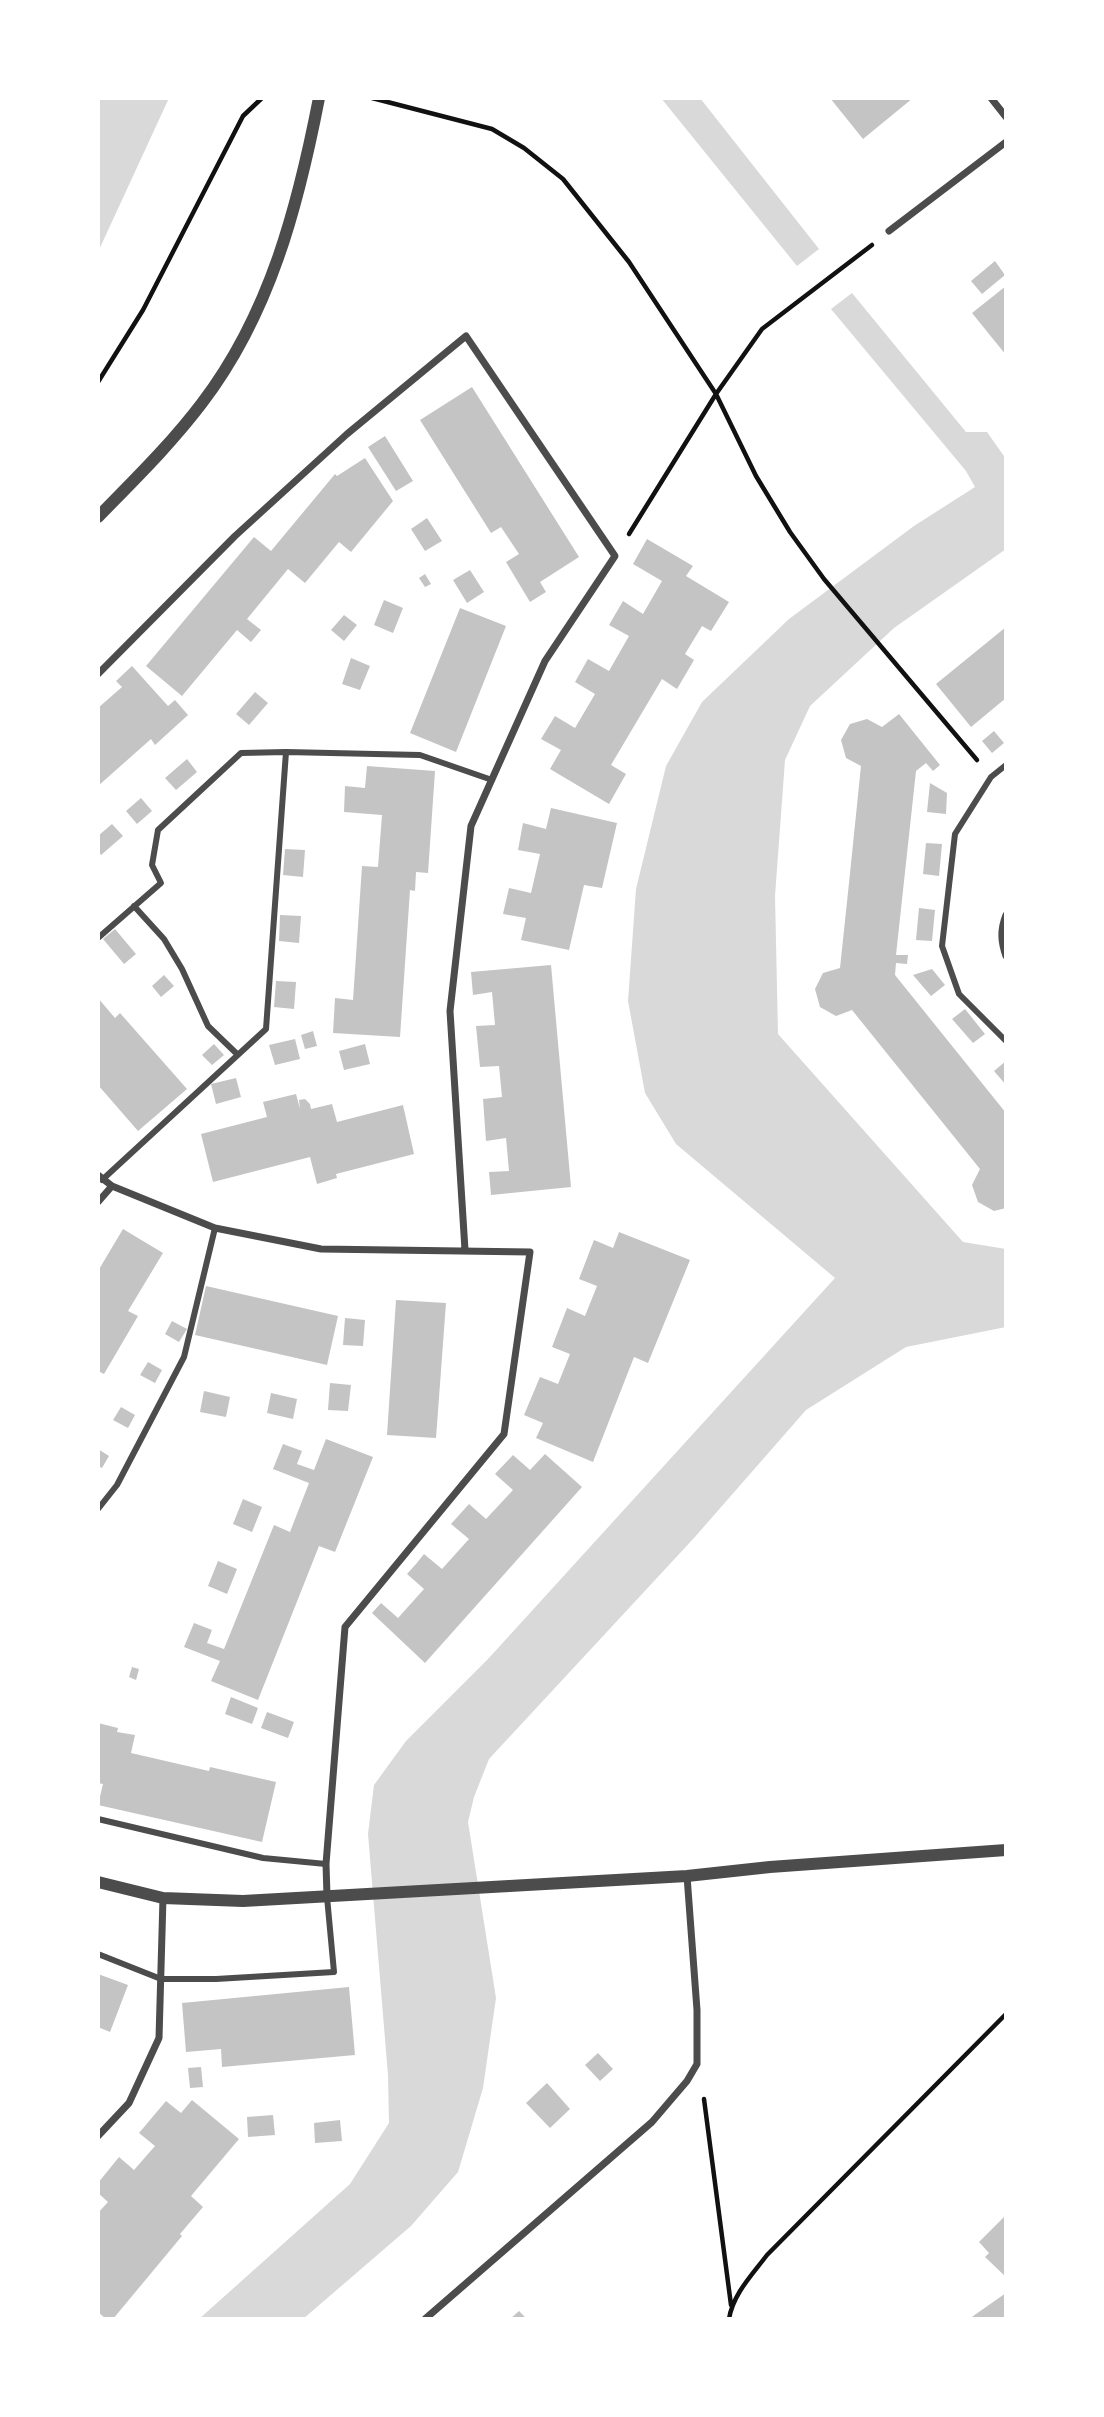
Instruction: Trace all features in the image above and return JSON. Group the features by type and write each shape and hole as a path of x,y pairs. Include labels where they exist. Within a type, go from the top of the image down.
{"street":[{"path":"98,517 169,444 202,403 246,332 265,293 286,237 319,98"},
{"path":"991,98 1006,117"},
{"path":"889,232 1006,142"},
{"path":"98,674 235,536 347,434 466,337 615,556 545,661 471,826 450,1011 465,1250"},
{"path":"98,1954 161,1979 216,1979 334,1972 326,1864 345,1627 504,1434 530,1252 321,1249 215,1227 112,1186 100,1177 266,1029 286,752"},
{"path":"98,937 161,883 152,865 158,830 241,753 420,755 492,780"},
{"path":"1006,765 991,777 955,834 942,946 959,995 1006,1041"},
{"path":"134,906 164,939 183,969 208,1026 237,1054"},
{"path":"1006,915 1002,924 1001,940 1006,956"},
{"path":"98,1202 112,1186"},
{"path":"98,1509 117,1485 184,1357 215,1227"},
{"path":"98,1819 263,1858 326,1864"},
{"path":"98,1882 163,1898 222,1902 687,1876 782,1866 1006,1850"},
{"path":"425,2319 652,2122 687,2081 697,2064 697,2010 687,1876"},
{"path":"98,2136 129,2103 159,2038 163,1898"}],"path":[{"path":"98,382 143,310 243,116 262,98"},
{"path":"372,98 492,129 524,148 563,178 629,262 716,394 756,475 790,532 824,579 991,777"},
{"path":"615,556 716,394 762,329 889,232"},
{"path":"731,2305 767,2255 1006,2014"},
{"path":"697,2064 708,2115 731,2305 729,2319"}],"shaded area":[{"path":"98,98 169,98 98,252"},
{"path":"661,98 700,98 819,249 797,266"},
{"path":"852,293 966,432 987,432 1006,459 1006,549 894,628 810,706 785,760 775,896 778,1034 963,1242 1006,1249 1006,1327 906,1347 806,1410 694,1538 489,1759 474,1797 468,1822 496,1998 483,2088 458,2172 411,2226 303,2319 199,2319 350,2184 389,2123 388,2075 368,1834 374,1785 406,1741 488,1659 835,1278 676,1144 645,1093 628,1001 636,889 666,766 702,702 789,619 914,526 975,487 966,471 831,309"}],"building":[{"path":"830,98 913,98 863,139"},
{"path":"995,261 1005,275 982,294 971,281"},
{"path":"1006,286 1006,355 972,313"},
{"path":"472,387 579,557 540,582 546,592 530,602 506,562 519,554 501,527 491,533 420,420"},
{"path":"385,436 413,481 396,491 368,447"},
{"path":"365,458 393,501 351,552 339,542 305,583 288,569 247,619 261,630 251,642 237,630 182,696 146,666 254,537 271,551 335,474 337,476"},
{"path":"427,518 442,541 425,551 411,529"},
{"path":"647,539 693,566 686,576 729,602 711,631 702,626 685,654 694,660 677,689 662,679 611,765 626,774 609,804 550,769 561,750 541,739 555,716 575,728 595,694 575,682 588,659 609,671 629,636 609,625 623,601 643,614 662,581 633,564"},
{"path":"470,570 484,592 467,603 453,580"},
{"path":"425,574 431,584 425,587 419,578"},
{"path":"384,600 403,608 393,633 374,625"},
{"path":"460,608 506,626 456,752 410,733"},
{"path":"344,615 357,625 344,641 331,630"},
{"path":"1006,627 1006,698 971,727 936,684"},
{"path":"351,658 370,666 360,690 342,684"},
{"path":"132,666 168,706 175,700 188,715 155,745 151,739 98,786 98,708 122,687 116,681"},
{"path":"255,692 268,703 249,725 236,714"},
{"path":"899,714 940,765 933,771 926,763 916,771 896,955 908,955 907,964 896,963 895,975 1006,1113 1006,1208 994,1211 978,1202 972,1185 980,1169 852,1010 836,1016 820,1007 815,989 823,973 840,968 849,883 861,766 846,758 841,740 850,724 867,719 882,727"},
{"path":"994,731 1004,743 992,753 982,741"},
{"path":"187,759 197,772 176,790 165,778"},
{"path":"367,766 435,771 428,873 416,872 415,891 410,890 400,1037 333,1033 335,998 353,1000 362,866 378,867 382,815 344,812 345,786 365,788"},
{"path":"930,783 947,793 946,814 927,812"},
{"path":"141,798 152,811 137,824 126,811"},
{"path":"551,808 617,823 602,888 584,885 569,950 521,940 526,918 503,914 509,888 531,893 540,854 518,850 523,823 546,829"},
{"path":"112,824 123,836 101,855 98,851 98,836"},
{"path":"926,843 942,844 939,876 923,874"},
{"path":"285,849 305,850 303,877 283,875"},
{"path":"919,908 935,910 932,941 916,940"},
{"path":"280,915 301,916 299,943 279,941"},
{"path":"115,929 136,954 124,964 103,939"},
{"path":"551,965 571,1187 491,1195 489,1172 509,1171 506,1138 486,1141 483,1099 502,1097 499,1066 480,1067 476,1026 495,1025 492,992 473,995 471,972"},
{"path":"932,969 945,985 931,996 913,975"},
{"path":"164,975 174,986 161,997 152,986"},
{"path":"276,981 296,982 294,1009 274,1007"},
{"path":"98,998 115,1018 120,1013 187,1089 138,1131 98,1085"},
{"path":"965,1009 985,1034 973,1043 952,1019"},
{"path":"313,1031 317,1046 305,1049 301,1035"},
{"path":"295,1039 300,1059 275,1065 269,1045"},
{"path":"214,1044 224,1055 212,1065 202,1055"},
{"path":"365,1044 370,1064 344,1070 339,1051"},
{"path":"1006,1061 1006,1085 994,1071"},
{"path":"236,1078 241,1097 216,1104 211,1084"},
{"path":"296,1094 300,1109 299,1100 305,1099 311,1109 332,1104 337,1122 403,1105 414,1154 336,1174 337,1178 317,1184 310,1157 213,1182 201,1134 267,1117 263,1102"},
{"path":"123,1229 163,1253 128,1311 138,1316 104,1374 98,1371 98,1271"},
{"path":"619,1232 690,1260 648,1363 634,1357 593,1462 536,1438 543,1423 524,1415 540,1377 558,1384 570,1354 552,1347 567,1308 585,1316 597,1286 579,1279 594,1240 613,1248"},
{"path":"206,1286 338,1316 327,1365 195,1335"},
{"path":"396,1300 446,1303 436,1438 387,1435"},
{"path":"345,1318 365,1320 363,1346 343,1345"},
{"path":"172,1321 187,1329 179,1342 165,1334"},
{"path":"148,1362 162,1370 155,1383 140,1375"},
{"path":"330,1383 351,1385 348,1411 328,1410"},
{"path":"204,1391 230,1397 226,1417 200,1412"},
{"path":"271,1393 297,1399 293,1419 267,1413"},
{"path":"121,1407 135,1415 128,1428 113,1420"},
{"path":"326,1439 373,1457 335,1552 319,1546 258,1700 211,1681 220,1661 184,1647 194,1623 212,1630 207,1643 224,1649 274,1525 290,1532 309,1483 273,1469 283,1444 302,1451 297,1464 314,1470"},
{"path":"98,1449 109,1456 102,1468 98,1466"},
{"path":"545,1454 582,1487 425,1663 372,1613 381,1603 398,1618 424,1589 407,1574 424,1554 442,1569 469,1539 451,1524 469,1504 486,1519 513,1490 495,1474 513,1455 530,1470"},
{"path":"243,1499 262,1507 252,1532 233,1524"},
{"path":"218,1561 237,1569 227,1594 208,1586"},
{"path":"132,1667 139,1669 136,1680 129,1677"},
{"path":"231,1697 258,1708 252,1724 225,1714"},
{"path":"267,1712 294,1722 288,1738 261,1728"},
{"path":"98,1723 118,1728 117,1732 135,1735 131,1753 209,1771 210,1767 276,1782 262,1842 98,1805 103,1784 98,1783"},
{"path":"98,1974 128,1985 110,2032 98,2027"},
{"path":"349,1987 355,2055 222,2067 221,2049 186,2052 182,2003"},
{"path":"598,2053 613,2069 600,2081 585,2065"},
{"path":"201,2067 203,2087 190,2088 188,2068"},
{"path":"547,2083 570,2109 550,2128 526,2103"},
{"path":"192,2100 239,2139 191,2196 203,2207 180,2234 182,2236 113,2319 106,2319 98,2312 98,2213 108,2202 98,2193 98,2183 119,2157 134,2170 155,2146 139,2133 166,2101 181,2113"},
{"path":"273,2115 275,2135 248,2137 247,2117"},
{"path":"340,2120 342,2141 315,2143 314,2123"},
{"path":"1006,2215 1006,2277 985,2257 989,2253 979,2242"},
{"path":"1006,2293 1006,2319 969,2319 976,2314"},
{"path":"519,2311 527,2319 510,2319"}]}
